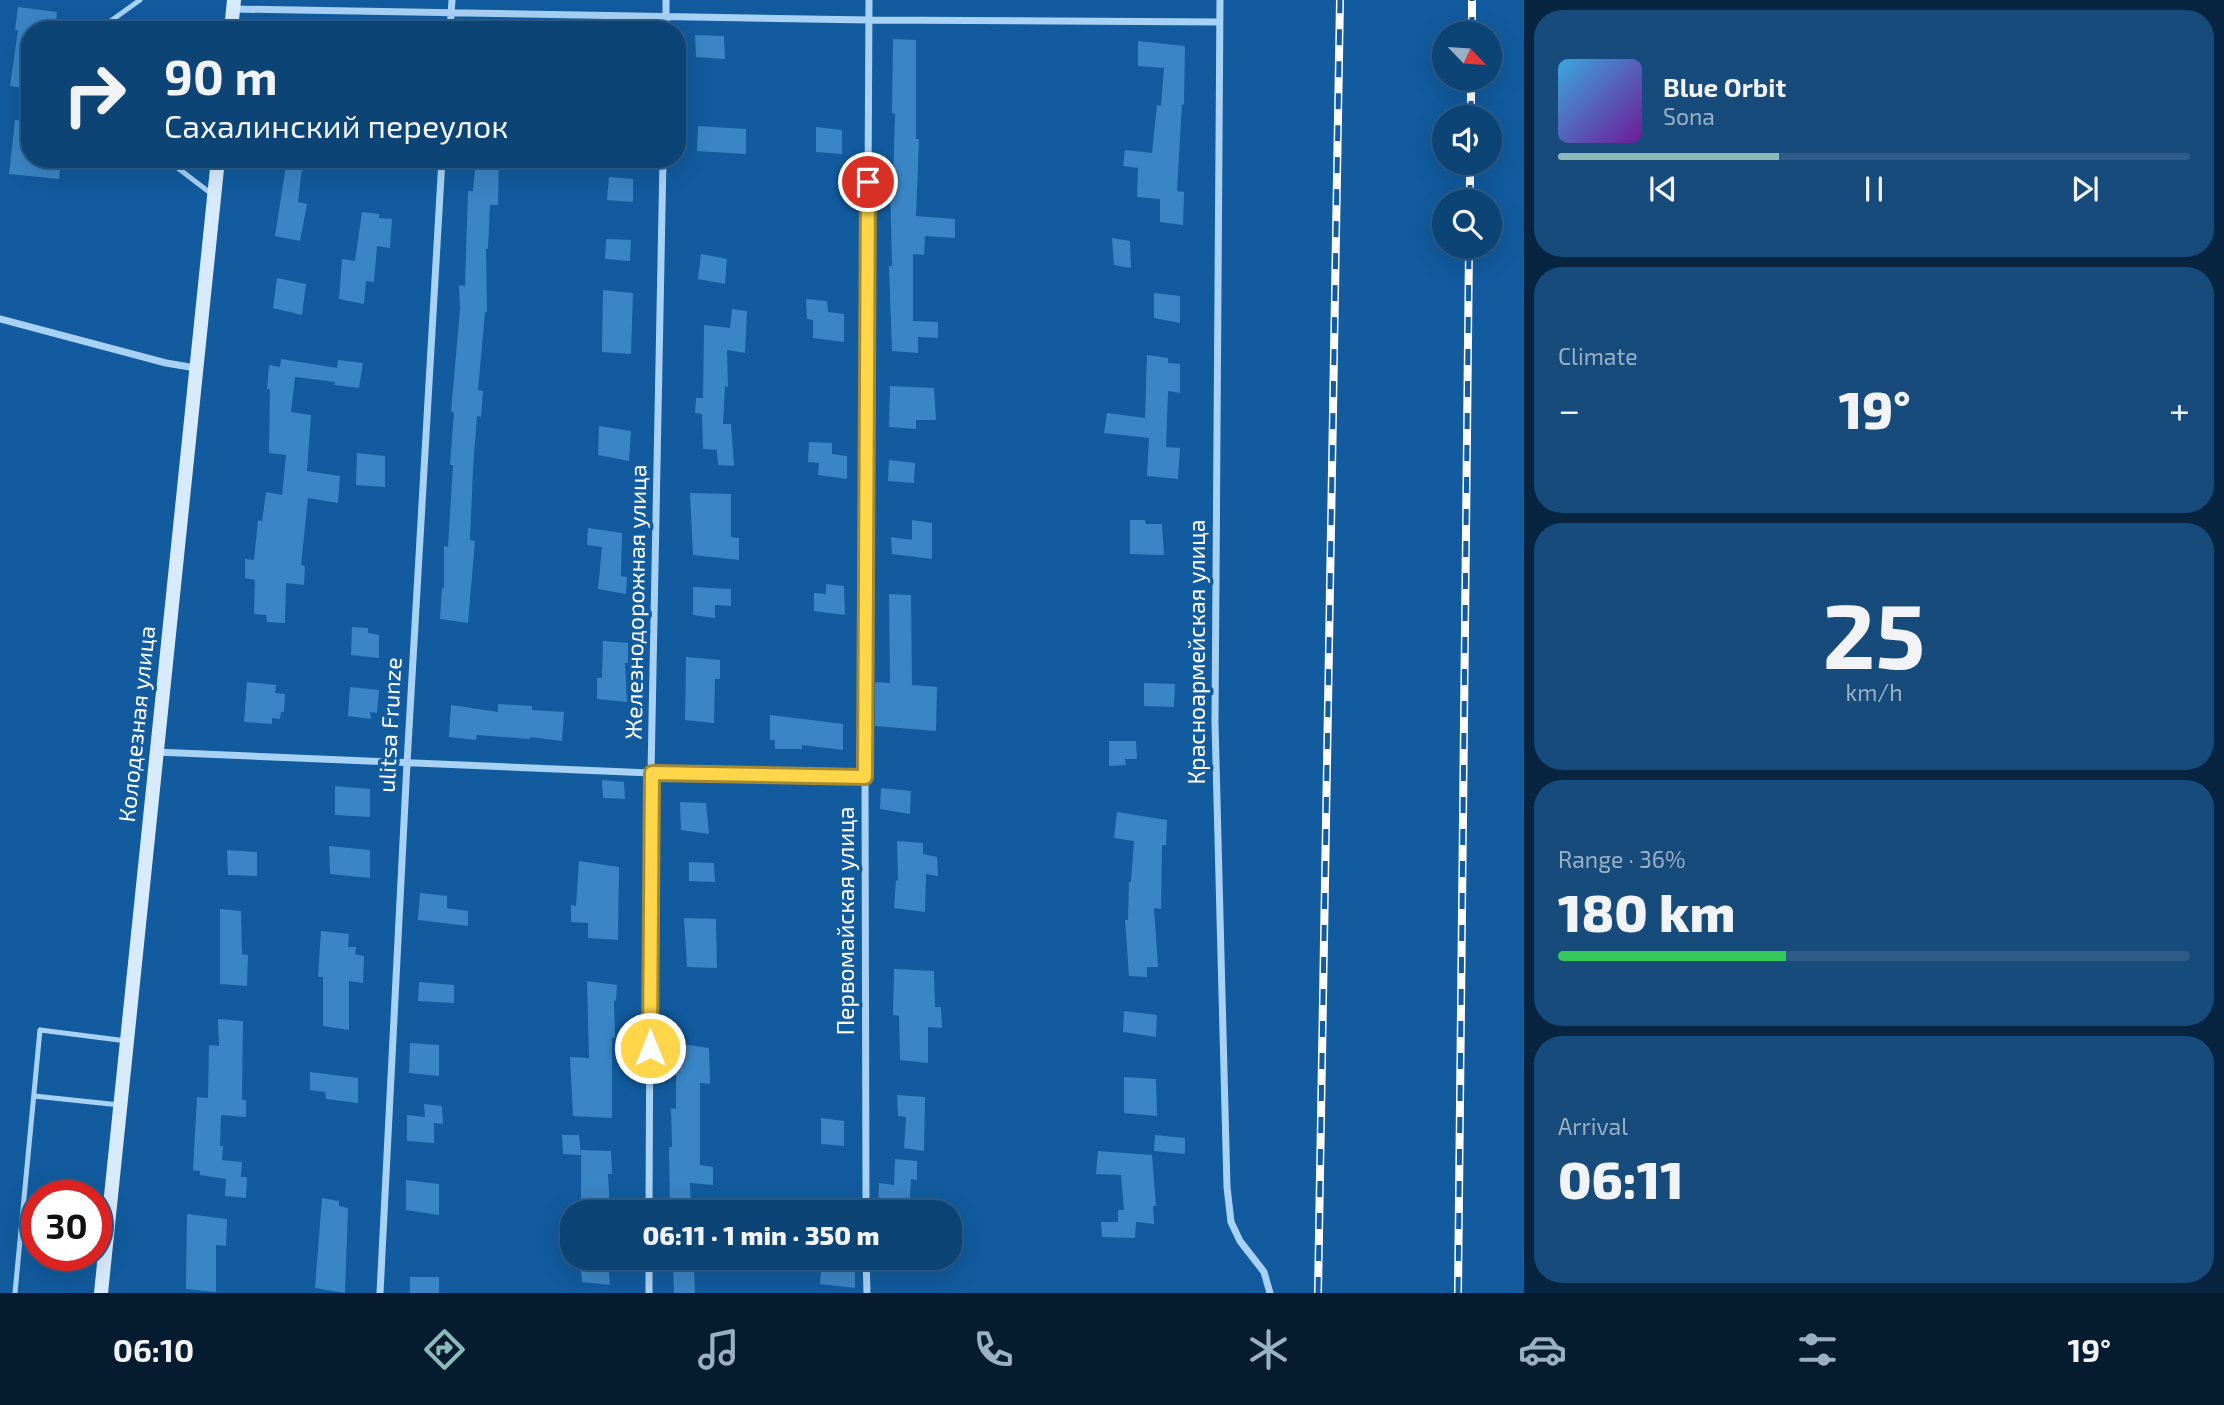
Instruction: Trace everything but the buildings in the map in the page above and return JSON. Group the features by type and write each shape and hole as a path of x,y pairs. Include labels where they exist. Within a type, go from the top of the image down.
{"main road":[{"name":"Колодезная улица","path":"101,1293 217,168"}],"street":[{"path":"451,21 452,0"},
{"path":"666,0 666,21"},
{"name":"Первомайская улица","path":"866,1200 869,0"},
{"name":"Красноармейская улица","path":"1220,0 1214,723 1227,1186 1231,1222 1240,1241 1264,1272 1270,1293"},
{"path":"233,5 666,17 1219,22"},
{"name":"ulitsa Frunze","path":"380,1293 441,168"},
{"name":"Железнодорожная улица","path":"649,1200 652,773 663,168"},
{"path":"0,319 166,363 196,368"},
{"path":"156,752 652,773 865,777"},
{"path":"649,1270 649,1293"},
{"path":"866,1270 867,1293"}],"lane":[{"path":"111,21 140,0"},
{"path":"178,168 214,196"},
{"path":"15,1293 40,1030 127,1041"},
{"path":"34,1096 120,1105"}],"railway":[{"path":"1318,1293 1340,0"},
{"path":"1472,0 1472,21"},
{"path":"1471,91 1471,105"},
{"path":"1470,175 1470,189"},
{"path":"1458,1293 1469,259"}],"route":[{"path":"650,1048 652,773 865,777 868,182"}]}
